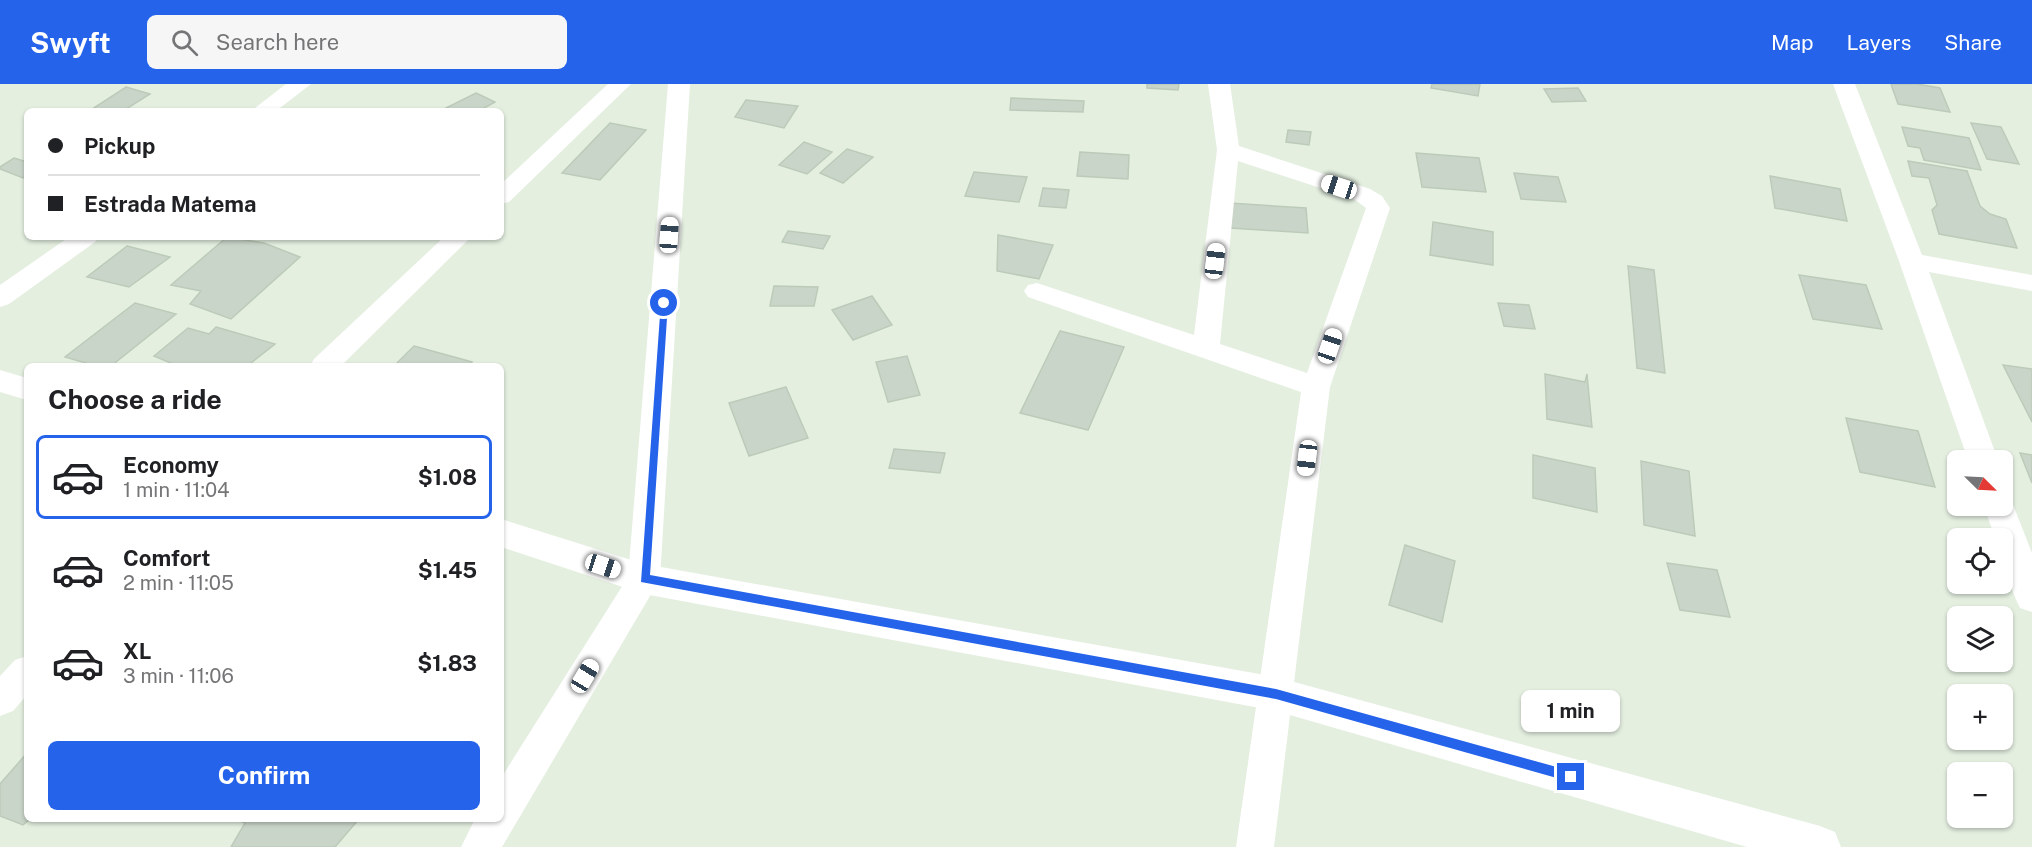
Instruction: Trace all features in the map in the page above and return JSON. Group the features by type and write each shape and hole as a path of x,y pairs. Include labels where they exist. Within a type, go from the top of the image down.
{"street":[{"path":"266,108 300,84"},
{"path":"504,194 620,84"},
{"path":"504,807 644,579 679,84"},
{"path":"1206,349 1228,150 1219,84"},
{"path":"1844,84 1912,261 1979,450"},
{"path":"1228,150 1362,194 1374,201 1378,208 1316,387 1255,847"},
{"path":"0,298 82,240"},
{"path":"327,363 456,240"},
{"path":"1912,261 2032,283"},
{"path":"1037,291 1316,387"},
{"path":"0,381 24,388"},
{"path":"2003,516 2032,598"},
{"path":"504,534 644,579 1276,694 1775,841 1820,847"},
{"path":"0,700 24,674"},
{"path":"480,847 495,822"}],"building":[{"path":"1147,84 1179,84 1178,90 1147,88"},
{"path":"1432,84 1480,84 1478,96 1431,88"},
{"path":"1891,84 1917,84 1940,88 1950,112 1898,104"},
{"path":"126,87 150,94 128,108 94,108"},
{"path":"1578,88 1586,101 1552,102 1544,89"},
{"path":"476,93 495,102 484,108 446,108"},
{"path":"1011,98 1084,101 1083,112 1010,110"},
{"path":"746,100 798,106 784,128 735,117"},
{"path":"610,123 646,130 600,180 562,173"},
{"path":"1971,123 2001,127 2019,164 1987,159"},
{"path":"1902,127 1969,138 1981,170 1924,160 1920,148 1908,146"},
{"path":"1288,130 1311,132 1309,145 1286,142"},
{"path":"804,142 832,152 807,174 779,165"},
{"path":"847,149 873,157 843,183 820,173"},
{"path":"1080,152 1129,155 1128,179 1077,176"},
{"path":"1416,153 1479,158 1486,192 1422,187"},
{"path":"14,158 24,161 24,177 0,169"},
{"path":"1908,161 1967,171 1980,206 1990,214 2006,219 2017,248 1939,234 1932,210 1937,205 1929,178 1912,176"},
{"path":"974,172 1027,177 1019,202 965,196"},
{"path":"1514,173 1558,177 1566,202 1521,199"},
{"path":"1770,176 1840,189 1847,221 1775,208"},
{"path":"1043,188 1069,190 1066,208 1039,206"},
{"path":"1229,203 1306,208 1308,233 1230,228"},
{"path":"1433,222 1493,232 1493,265 1430,255"},
{"path":"788,231 830,236 823,249 782,242"},
{"path":"998,235 1053,245 1039,279 997,271"},
{"path":"224,240 264,243 300,257 231,319 190,304 201,291 171,285"},
{"path":"127,246 170,257 129,287 87,277"},
{"path":"1628,266 1654,270 1665,373 1637,368"},
{"path":"1799,275 1866,285 1882,329 1813,319"},
{"path":"774,286 818,287 814,306 770,306"},
{"path":"872,296 892,325 853,340 832,310"},
{"path":"135,303 176,314 115,363 86,363 65,357"},
{"path":"1498,303 1529,305 1535,329 1504,326"},
{"path":"216,327 275,344 251,363 171,363 154,356 188,328 209,334"},
{"path":"1060,331 1124,347 1088,430 1020,413"},
{"path":"414,346 472,362 471,363 397,363"},
{"path":"907,356 920,395 888,402 876,362"},
{"path":"2003,365 2032,369 2032,422"},
{"path":"1545,374 1585,382 1587,374 1592,427 1547,419"},
{"path":"786,387 808,438 749,456 729,403"},
{"path":"1846,418 1918,431 1935,487 1860,472"},
{"path":"894,449 945,453 940,473 889,468"},
{"path":"2020,453 2032,455 2032,483"},
{"path":"1533,455 1595,468 1597,512 1533,498"},
{"path":"1641,461 1689,471 1695,536 1644,525"},
{"path":"1405,545 1455,561 1442,622 1389,605"},
{"path":"1667,563 1717,570 1730,617 1680,610"},
{"path":"24,756 24,822 26,822 23,825 0,816 0,784"},
{"path":"243,822 356,822 335,847 231,847 245,823"}],"route":[{"path":"664,303 644,579 1276,694 1571,777"}]}
